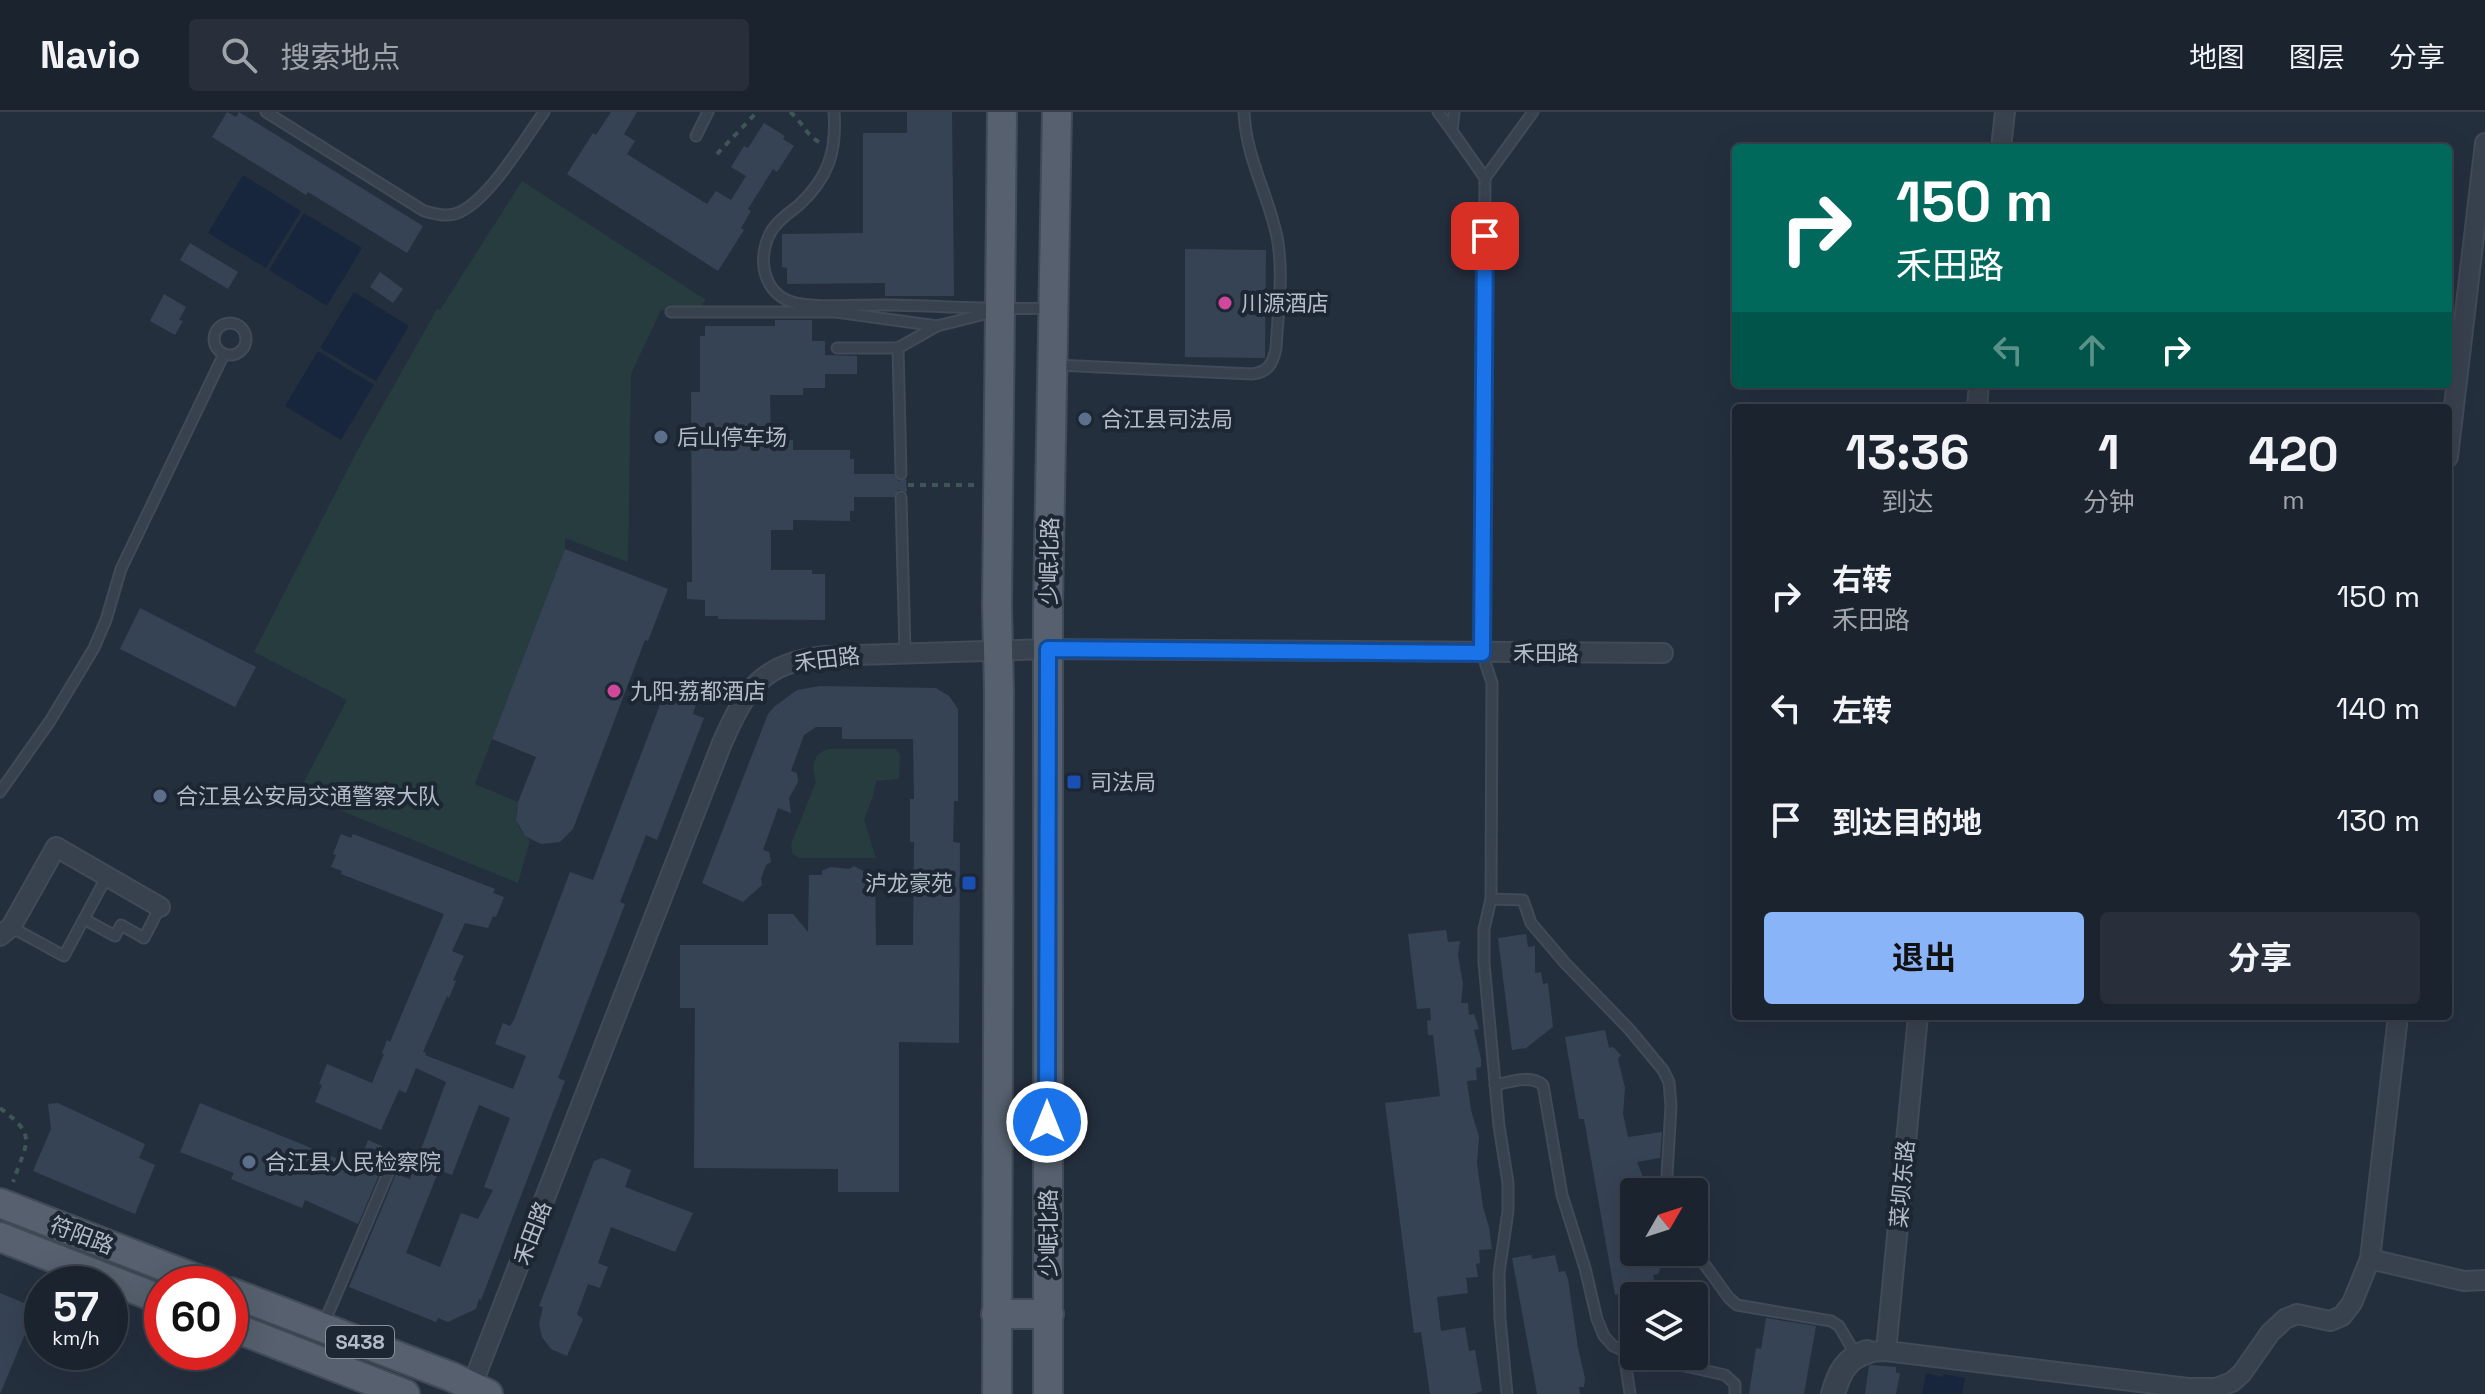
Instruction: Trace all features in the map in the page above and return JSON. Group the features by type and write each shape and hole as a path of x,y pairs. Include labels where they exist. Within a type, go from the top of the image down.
{"main road":[{"path":"997,1394 1002,112"},
{"name":"少岷北路","path":"1048,1394 1048,649 1057,112"},
{"name":"符阳路","path":"7,1192 170,1266"},
{"name":"符阳路","path":"0,1237 144,1293"},
{"name":"S438","path":"248,1299 475,1392"},
{"path":"996,1314 1049,1314"},
{"name":"S438","path":"248,1333 405,1394"}],"street":[{"path":"2001,144 2005,112"},
{"path":"2452,423 2485,143"},
{"name":"禾田路","path":"475,1392 716,756 743,701 758,682 781,665 799,659 905,652 1048,649 1663,653"},
{"path":"6,932 56,847 160,907"},
{"name":"菜坝东路","path":"1870,1353 1917,1020"},
{"path":"1833,1394 1843,1368 1870,1353 2188,1388 2216,1388 2232,1382 2242,1373 2270,1333 2285,1319 2297,1314 2330,1321 2342,1316 2352,1303 2370,1259 2398,1020"},
{"path":"2370,1259 2464,1281 2485,1280"}],"lane":[{"path":"266,112 424,211 444,216 459,213 474,203 494,182 544,112"},
{"path":"696,136 708,112"},
{"path":"834,112 833,147 826,174 770,233 763,266 768,285 777,294 792,302 806,304 1000,310 1053,308"},
{"path":"1053,365 1252,374 1261,372 1274,361 1280,270 1278,240 1253,168 1244,130 1244,112"},
{"path":"1438,112 1485,178 1482,653 1492,683 1491,899 1484,929 1484,963 1499,1126 1508,1183 1508,1211 1499,1273 1507,1394"},
{"path":"1452,131 1454,112"},
{"path":"1485,178 1533,112"},
{"path":"837,348 898,348 937,326 1000,310"},
{"path":"671,312 836,312 937,326"},
{"path":"898,348 901,474"},
{"path":"0,792 50,721 94,648 121,569 224,354"},
{"path":"901,497 905,652"},
{"path":"6,932 64,956 107,876"},
{"path":"1491,899 1523,900 1531,923 1663,1070 1669,1082 1671,1106 1667,1178"},
{"path":"84,919 115,936 121,925 144,938 160,907"},
{"path":"1495,1085 1530,1079 1543,1085 1562,1195 1597,1319 1604,1336 1620,1350"},
{"path":"322,1327 392,1164"},
{"path":"1706,1266 1737,1305 1822,1317 1839,1326 1870,1353"},
{"path":"1629,1370 1630,1394"},
{"path":"1703,1370 1725,1375 1735,1384 1735,1394"}],"path":[{"path":"717,154 757,112"},
{"path":"790,112 810,137 833,147"},
{"path":"907,485 951,485"},
{"path":"0,1108 27,1134 25,1149 7,1192"}],"green space":[{"path":"522,181 706,300 698,310 661,310 631,374 628,562 565,538 565,549 475,784 518,802 518,823 530,840 518,883 298,793 347,700 254,652 356,453 437,309 440,310"},
{"path":"828,749 895,749 900,754 899,779 876,781 864,820 876,858 799,858 792,853 791,844 816,782 814,762 818,755"}],"water":[{"path":"243,175 301,211 266,268 208,233"},
{"path":"304,213 362,248 327,306 269,270"},
{"path":"354,292 409,326 376,381 320,348"},
{"path":"318,351 374,385 341,440 285,406"},
{"path":"1926,1373 1965,1378 1962,1394 1922,1394"}],"building":[{"path":"227,112 236,117 239,112 423,226 407,253 212,137"},
{"path":"611,112 637,112 624,134 635,141 627,154 707,204 716,191 731,200 746,176 731,167 764,123 785,136 783,139 794,146 777,172 773,169 748,209 751,211 741,228 744,230 718,271 567,174 593,133 596,135"},
{"path":"907,112 952,112 954,296 885,296 885,283 787,284 787,268 782,267 782,234 863,233 863,133 907,133"},
{"path":"190,243 238,272 228,289 180,260"},
{"name":"川源酒店","path":"1185,249 1266,250 1265,358 1185,357"},
{"path":"380,272 403,289 393,303 370,287"},
{"path":"164,294 186,307 175,335 150,321"},
{"path":"775,320 812,320 812,341 825,341 825,355 857,356 857,374 825,374 825,388 803,388 803,395 770,395 771,439 793,440 793,450 850,450 850,459 854,459 854,474 894,474 898,481 906,479 907,492 898,490 894,497 854,497 850,521 793,520 793,530 771,530 771,570 812,570 812,574 825,574 825,620 718,619 718,616 705,616 705,600 687,599 687,582 692,582 691,392 700,392 700,336 705,336 705,326 775,326"},
{"path":"565,549 668,589 648,641 645,640 573,829 560,842 541,844 525,836 516,820 518,802 536,757 492,739"},
{"path":"140,608 256,667 235,707 120,649"},
{"path":"820,686 936,688 949,696 958,709 958,801 954,801 953,842 960,843 959,1043 899,1042 899,1192 838,1192 838,1169 694,1168 695,1008 680,1008 680,945 768,945 768,914 793,914 808,932 809,875 822,875 822,871 830,867 849,869 854,866 863,871 863,875 875,875 876,945 913,945 914,842 910,842 910,799 914,799 913,739 842,739 842,727 816,727 804,735 791,771 797,773 798,782 789,798 791,813 778,808 763,850 769,852 771,862 766,865 762,885 743,902 702,883 768,714 797,690"},
{"path":"674,696 696,704 693,714 704,718 657,840 646,835 620,902 625,904 558,1078 565,1081 481,1300 476,1309 448,1322 438,1318 436,1322 349,1287 396,1174 410,1179 446,1082 416,1068 406,1093 399,1090 381,1130 315,1102 322,1085 319,1084 327,1064 372,1083 387,1040 390,1042 444,914 341,874 342,871 331,867 341,834 351,838 353,834 413,857 495,889 493,893 504,897 488,928 465,923 452,951 464,956 453,980 456,981 423,1052 513,1089 526,1056 495,1044 503,1023 510,1026 514,1020 570,872 593,880 661,702 670,705","holes":["479,1105 510,1118 484,1187 493,1190 478,1219 461,1213 440,1267 406,1253 439,1170 452,1175"]},
{"path":"1446,930 1448,942 1460,941 1461,1003 1468,1003 1469,1015 1474,1014 1479,1029 1474,1030 1481,1067 1476,1068 1477,1080 1467,1081 1479,1137 1477,1163 1492,1249 1479,1250 1480,1263 1476,1264 1478,1277 1466,1278 1468,1293 1437,1297 1441,1331 1465,1327 1469,1351 1475,1350 1482,1391 1474,1394 1430,1394 1421,1332 1414,1333 1385,1103 1440,1096 1433,1035 1428,1035 1430,1008 1417,1009 1408,934"},
{"path":"1526,934 1528,947 1535,946 1535,973 1541,972 1543,984 1548,983 1553,1027 1526,1048 1512,1050 1498,938"},
{"path":"1605,1030 1609,1048 1613,1047 1621,1055 1618,1059 1625,1088 1623,1114 1628,1137 1662,1132 1660,1158 1637,1162 1643,1178 1620,1178 1620,1266 1662,1266 1658,1274 1653,1275 1655,1282 1620,1282 1620,1294 1615,1295 1584,1119 1579,1119 1565,1037"},
{"path":"58,1103 145,1144 139,1158 155,1165 135,1214 33,1171 51,1129 48,1104"},
{"name":"合江县人民检察院","path":"200,1103 358,1167 368,1140 382,1146 375,1166 382,1168 358,1224 305,1200 302,1208 231,1179 234,1173 180,1152"},
{"path":"602,1158 631,1170 625,1187 693,1213 675,1252 611,1227 598,1263 608,1267 600,1288 588,1284 577,1314 583,1319 567,1356 551,1349 542,1337 539,1324 543,1307 539,1306 594,1161"},
{"path":"1531,1255 1532,1259 1555,1255 1559,1272 1565,1271 1568,1279 1585,1378 1584,1387 1579,1387 1580,1394 1537,1394 1512,1258"},
{"path":"0,1293 24,1303 24,1337 0,1394"},
{"path":"1766,1318 1816,1326 1804,1394 1749,1394 1756,1348 1761,1349"},
{"path":"1871,1365 1896,1367 1896,1373 1900,1373 1896,1394 1865,1394"}],"place":[{"name":"川源酒店","path":"1225,303"},
{"name":"合江县司法局","path":"1085,419"},
{"name":"后山停车场","path":"661,437"},
{"name":"九阳·荔都酒店","path":"614,691"},
{"name":"司法局","path":"1074,782"},
{"name":"合江县公安局交通警察大队","path":"160,796"},
{"name":"泸龙豪苑","path":"969,883"},
{"name":"合江县人民检察院","path":"249,1162"}],"route":[{"path":"1047,1122 1048,649 1482,653 1485,236"}]}
